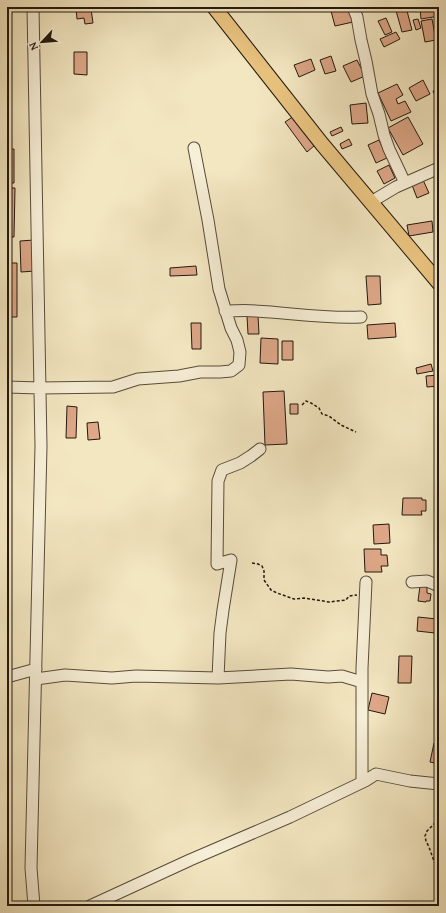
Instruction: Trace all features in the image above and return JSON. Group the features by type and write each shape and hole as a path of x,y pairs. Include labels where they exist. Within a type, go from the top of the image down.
{"main road":[{"path":"214,7 322,144 439,283"}],"street":[{"path":"33,7 41,446 31,868 34,906"},
{"path":"353,7 357,17 372,94 384,135 405,183"},
{"path":"7,387 40,388 113,386 138,379 179,376 200,372 232,371 239,365 240,352 237,340 230,328 219,289 208,220 194,148"},
{"path":"370,202 396,187 439,168"},
{"path":"225,311 254,311 302,315 361,317"},
{"path":"218,678 220,633 231,560 217,564 218,481 222,470 240,463 260,449"},
{"path":"412,582 427,582 439,586"},
{"path":"362,782 362,682 366,587"},
{"path":"7,677 36,674 112,678 136,676 218,678 291,674 328,677 342,676 362,682"},
{"path":"90,906 190,860 290,818 376,774 410,781 439,784"}],"path":[{"path":"302,405 306,401 311,403 318,408 322,414 329,416 341,425 356,432"},
{"path":"252,563 262,566 264,571 264,580 271,590 277,594 294,599 304,598 329,602 342,601 346,600 349,596 356,596 366,587"},
{"path":"439,813 435,823 427,831 425,836 439,872"},
{"path":"437,906 439,896"}],"building":[{"path":"69,7 96,7 91,9 93,23 85,24 84,18 77,19 76,8"},
{"path":"349,7 353,22 335,26 331,11"},
{"path":"395,7 406,7 412,30 402,32"},
{"path":"420,7 439,7 439,16 421,19"},
{"path":"386,18 392,32 385,35 378,21"},
{"path":"418,19 421,28 416,30 413,20"},
{"path":"432,19 436,40 425,42 421,21"},
{"path":"396,32 400,39 384,47 380,39"},
{"path":"74,52 87,52 87,75 74,74"},
{"path":"331,56 336,71 325,74 320,60"},
{"path":"311,59 315,70 299,77 294,65"},
{"path":"357,60 365,76 351,82 343,66"},
{"path":"423,80 430,94 416,101 409,88"},
{"path":"397,84 403,95 396,99 398,104 405,101 411,112 391,121 378,93"},
{"path":"439,89 439,99 437,100 433,91"},
{"path":"366,103 368,123 352,124 350,105"},
{"path":"294,116 315,145 307,152 285,122"},
{"path":"408,117 423,144 403,155 388,128"},
{"path":"341,127 343,131 332,136 330,132"},
{"path":"349,139 352,145 342,149 340,144"},
{"path":"379,140 387,158 376,163 368,145"},
{"path":"7,149 14,149 14,183 7,183"},
{"path":"389,165 395,178 384,184 377,171"},
{"path":"423,180 429,193 417,198 412,185"},
{"path":"7,188 15,188 14,237 7,237"},
{"path":"432,221 433,232 409,236 407,225"},
{"path":"34,240 35,271 21,272 20,241"},
{"path":"7,263 17,263 17,317 7,317"},
{"path":"196,266 197,275 170,276 170,268"},
{"path":"366,276 380,276 381,304 368,305"},
{"path":"247,316 258,316 259,334 248,334"},
{"path":"191,323 201,323 201,349 192,349"},
{"path":"395,323 396,337 368,339 367,325"},
{"path":"261,338 278,339 278,364 260,363"},
{"path":"282,341 293,341 293,360 282,360"},
{"path":"431,364 433,371 417,374 416,368"},
{"path":"439,375 439,386 427,387 426,376"},
{"path":"284,391 287,444 265,445 263,392"},
{"path":"290,404 298,404 298,414 290,414"},
{"path":"67,406 77,407 76,438 66,438"},
{"path":"98,422 100,439 88,440 87,423"},
{"path":"403,498 422,498 422,500 426,500 426,511 421,511 422,515 402,515"},
{"path":"389,524 390,543 374,544 373,525"},
{"path":"364,549 381,549 381,555 387,555 388,566 381,566 382,572 365,572"},
{"path":"420,586 427,587 427,593 431,594 430,601 418,601"},
{"path":"418,617 437,619 435,633 417,631"},
{"path":"399,656 412,656 411,683 398,683"},
{"path":"372,693 389,697 385,714 368,710"},
{"path":"434,743 439,744 439,764 430,762"}]}
